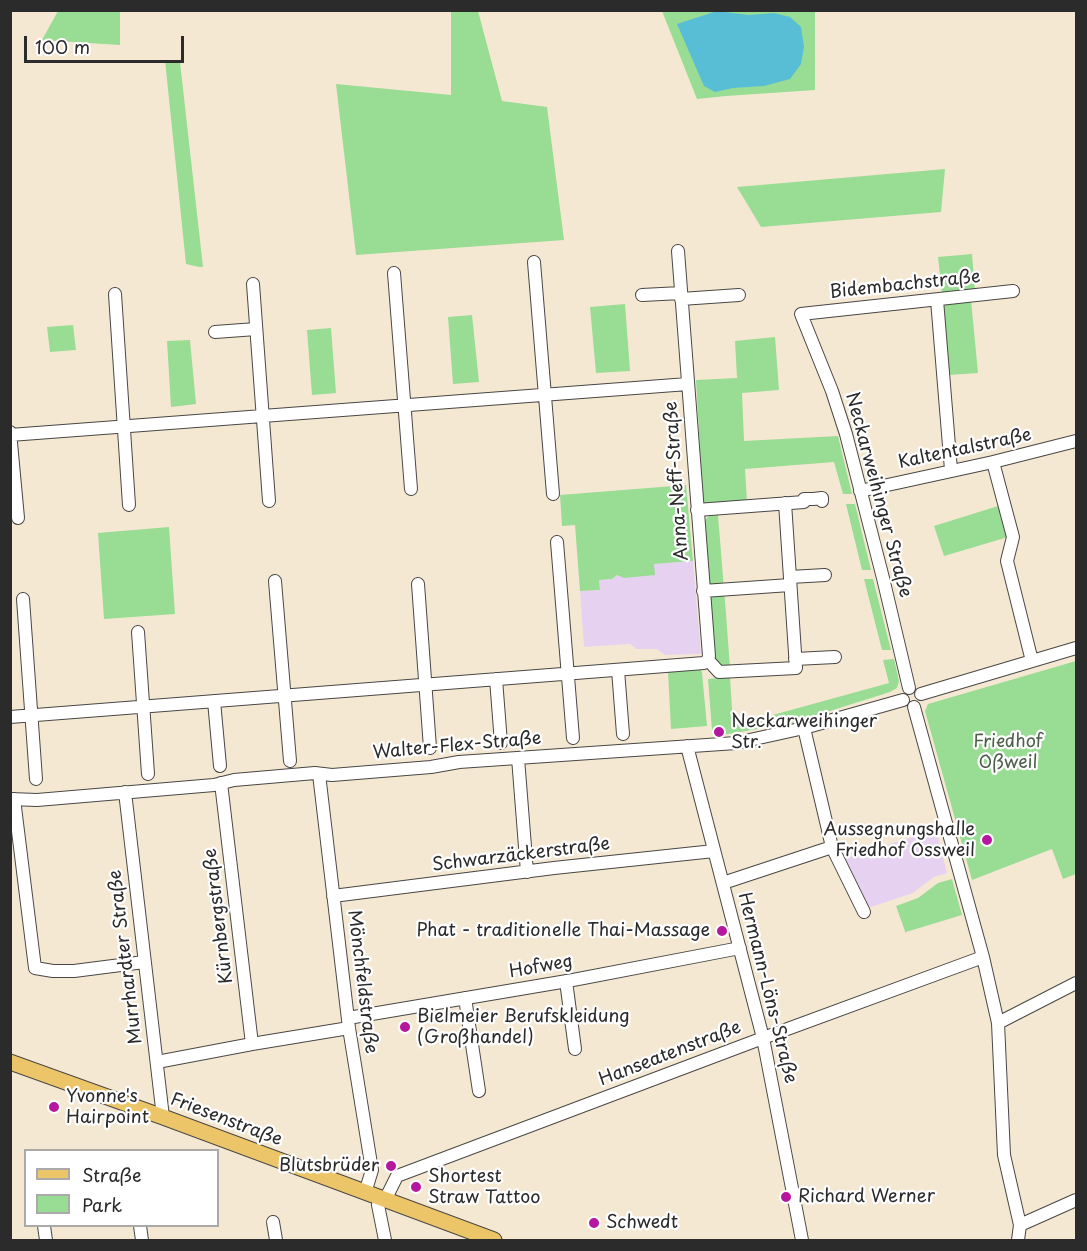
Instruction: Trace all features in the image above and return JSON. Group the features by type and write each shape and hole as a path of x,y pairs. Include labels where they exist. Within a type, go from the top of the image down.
{"main road":[{"name":"Friesenstraße","path":"10,1062 494,1240"}],"street":[{"name":"Anna-Neff-Straße","path":"678,251 708,660"},
{"path":"534,262 553,494"},
{"path":"394,273 411,489"},
{"path":"253,284 269,501"},
{"name":"Bidembachstraße","path":"801,314 1013,291"},
{"path":"115,294 129,505"},
{"path":"642,296 739,295"},
{"path":"936,300 951,470"},
{"name":"Neckarweihinger Straße","path":"801,314 832,391 846,434 891,610 908,698 983,957 998,1023 1004,1155 1020,1225 1018,1240"},
{"path":"215,332 256,329"},
{"path":"18,518 11,434 688,384"},
{"name":"Kaltentalstraße","path":"860,490 993,462 1077,441"},
{"path":"993,462 1013,537 1007,561 1032,661"},
{"path":"697,510 804,502 804,500 822,498 822,501"},
{"path":"10,717 704,663 708,660 719,672 796,668 785,503"},
{"path":"557,542 573,738"},
{"path":"703,591 825,575"},
{"path":"275,581 290,761"},
{"path":"418,584 430,748"},
{"path":"23,599 36,779"},
{"path":"138,632 148,774"},
{"path":"908,698 917,690 921,694 1077,648"},
{"path":"795,659 835,657"},
{"path":"618,670 623,734"},
{"path":"496,679 501,743"},
{"name":"Walter-Flex-Straße","path":"12,799 37,800 214,785 234,780 431,767 459,762 711,746 804,728 908,698"},
{"path":"214,701 220,766"},
{"path":"804,728 832,847 864,912"},
{"name":"Hermann-Löns-Straße","path":"687,746 763,1038 802,1240"},
{"path":"518,758 527,872"},
{"name":"Mönchfeldstraße","path":"319,774 348,1023 372,1170 365,1193"},
{"name":"Kürnbergstraße","path":"221,783 252,1044"},
{"name":"Murrhardter Straße","path":"125,792 163,1117"},
{"path":"12,799 35,968 74,971 144,962"},
{"path":"723,883 832,847"},
{"name":"Schwarzäckerstraße","path":"333,896 714,850"},
{"name":"Hofweg","path":"157,1062 465,998 740,948"},
{"name":"Hanseatenstraße","path":"383,1199 397,1176 983,957"},
{"path":"566,981 575,1049"},
{"path":"998,1023 1077,983"},
{"path":"465,998 479,1091"},
{"path":"383,1199 378,1205 385,1240"},
{"path":"1020,1225 1077,1200"},
{"path":"273,1222 276,1240"}],"shaded area":[{"path":"693,561 701,654 665,655 657,649 636,649 630,644 584,647 580,591 600,590 599,580 612,579 617,575 654,564"},
{"path":"936,830 947,873 934,877 913,893 868,908 843,858"}],"green space":[{"path":"58,11 120,11 120,45 42,40"},
{"path":"451,11 478,11 502,101 547,107 564,240 356,255 336,84 451,95"},
{"path":"662,11 815,11 815,90 697,99"},
{"path":"165,60 180,62 203,267 186,264"},
{"path":"945,169 941,212 761,227 737,187"},
{"path":"972,254 975,291 942,294 938,257"},
{"path":"971,300 978,373 949,375 942,305"},
{"path":"625,304 630,371 596,373 590,307"},
{"path":"472,315 479,382 453,384 448,317"},
{"path":"73,325 76,350 50,352 47,327"},
{"path":"331,328 336,393 312,395 307,330"},
{"path":"775,337 779,390 742,393 744,441 838,436 852,494 843,494 834,462 745,469 747,502 707,506 703,502 696,380 737,378 735,341"},
{"path":"190,340 196,404 171,407 167,341"},
{"path":"686,485 693,561 654,564 655,575 624,578 617,575 612,579 599,580 600,590 580,591 575,525 562,526 560,495"},
{"path":"846,504 855,504 871,570 862,570"},
{"path":"998,506 1008,537 944,556 934,526"},
{"path":"718,515 730,668 722,668 715,662 704,521 709,516"},
{"path":"169,527 175,614 104,619 98,533"},
{"path":"864,579 873,579 891,650 882,650"},
{"path":"894,659 899,681 897,688 890,692 792,723 723,735 722,729 712,730 708,679 730,677 733,724 889,683 883,660"},
{"name":"Friedhof Oßweil","path":"1076,661 1076,874 1063,879 1052,849 972,880 925,711 928,704"},
{"path":"701,670 707,726 671,729 668,672"},
{"path":"952,879 962,915 906,932 906,934 896,906 918,898 938,883"}],"water":[{"path":"717,11 749,15 774,13 790,17 801,27 804,47 801,64 790,79 764,86 715,92 704,86 677,24"}],"place":[{"name":"Neckarweihinger Str.","path":"719,732"},
{"name":"Aussegnungshalle Friedhof Ossweil","path":"987,840"},
{"name":"Phat - traditionelle Thai-Massage","path":"722,931"},
{"name":"Bielmeier Berufskleidung (Großhandel)","path":"405,1027"},
{"name":"Yvonne's Hairpoint","path":"54,1107"},
{"name":"Blutsbrüder","path":"391,1166"},
{"name":"Shortest Straw Tattoo","path":"416,1187"},
{"name":"Richard Werner","path":"786,1197"},
{"name":"Schwedt","path":"594,1223"}]}
